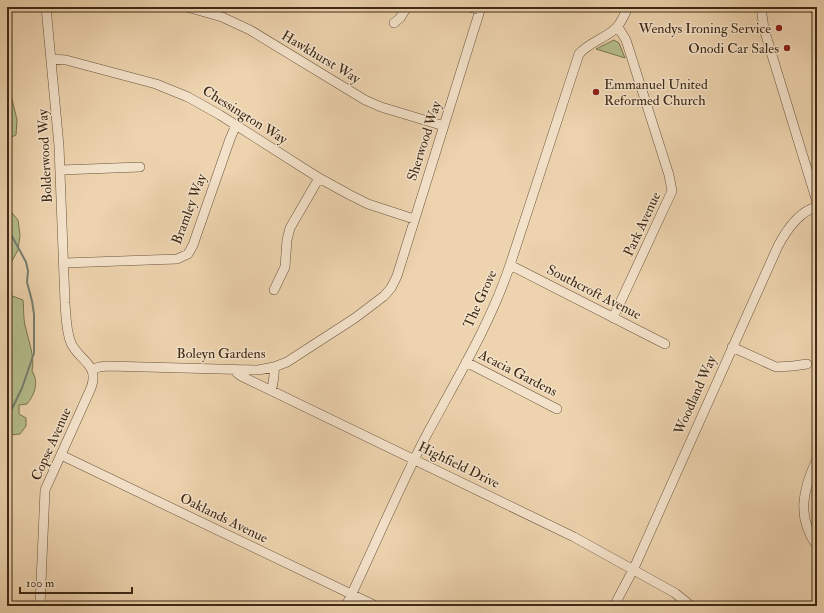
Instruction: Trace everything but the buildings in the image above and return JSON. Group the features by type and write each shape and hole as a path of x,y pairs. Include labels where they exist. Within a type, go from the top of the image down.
{"street":[{"name":"Bolderwood Way","path":"46,7 61,170 65,303 68,334 72,344 92,370"},
{"name":"Hawkhurst Way","path":"186,7 218,16 241,25 332,81 372,103 444,126"},
{"path":"394,23 400,18 408,7"},
{"path":"469,7 481,9"},
{"name":"The Grove","path":"346,606 415,459 495,303 510,265 579,54 618,27 628,7"},
{"path":"761,7 764,29 813,175 817,202"},
{"name":"Sherwood Way","path":"394,283 481,9"},
{"name":"Park Avenue","path":"613,318 672,191 672,183 626,40 618,27"},
{"name":"Chessington Way","path":"51,59 66,60 168,88 199,102 319,178 361,201 414,219"},
{"name":"Bramley Way","path":"64,263 177,259 188,254 193,245 236,125"},
{"path":"61,170 140,167"},
{"path":"274,290 285,267 287,240 290,228 319,178"},
{"name":"Woodland Way","path":"614,606 634,568 781,239 801,216 808,210 817,207"},
{"name":"Southcroft Avenue","path":"510,265 665,344"},
{"name":"Boleyn Gardens","path":"92,370 99,367 108,366 262,370 274,367 294,358 376,303 384,296 394,283"},
{"path":"732,347 776,366 807,364"},
{"name":"Acacia Gardens","path":"466,362 557,409"},
{"path":"271,390 275,371 274,367"},
{"name":"Highfield Drive","path":"236,369 239,374 271,390 569,534 634,568 679,595 691,606"},
{"name":"Copse Avenue","path":"40,606 45,493 49,479 93,383 94,375 92,370"},
{"name":"Oaklands Avenue","path":"61,455 376,606"},
{"path":"817,459 806,489 803,503 806,524 810,535 817,546"}],"green space":[{"path":"614,40 619,43 625,58 596,49"},
{"path":"7,78 17,120 16,135 7,139"},
{"path":"7,207 18,220 20,235 18,250 11,263 7,263"},
{"path":"7,294 23,300 24,322 32,355 32,371 36,384 34,392 27,404 19,405 19,414 26,418 26,426 20,434 10,435 7,439"}],"waterway":[{"path":"7,224 8,229 26,262 28,271 27,282 34,314 34,353 22,388 7,419"}],"place":[{"name":"Wendys Ironing Service","path":"779,28"},
{"name":"Onodi Car Sales","path":"787,48"},
{"name":"Emmanuel United Reformed Church","path":"596,92"}]}
